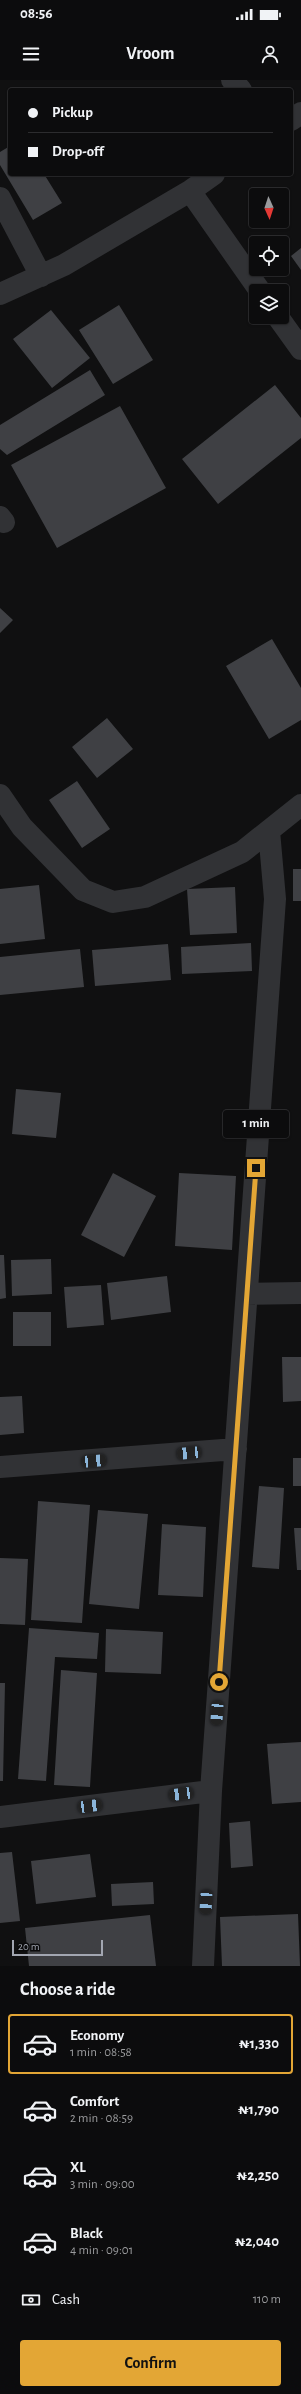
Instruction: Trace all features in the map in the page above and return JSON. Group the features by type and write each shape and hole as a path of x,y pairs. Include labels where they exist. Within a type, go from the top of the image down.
{"street":[{"path":"232,80 239,88"},
{"path":"0,294 64,265 190,191 211,176"},
{"path":"190,191 255,284"},
{"path":"0,198 41,276"},
{"path":"283,324 301,349"},
{"path":"0,795 22,827 83,890 113,902 152,894 242,852 301,805"},
{"path":"203,1966 211,1791 275,899 268,831"},
{"path":"247,1294 301,1293"},
{"path":"0,1467 236,1449"},
{"path":"0,1817 211,1791"}],"building":[{"path":"8,147 8,176 45,176 62,203 33,220 0,165 0,152"},
{"path":"301,248 301,270 291,256"},
{"path":"119,305 153,360 113,384 79,330"},
{"path":"51,310 90,358 52,388 13,339"},
{"path":"90,370 105,395 7,455 0,449 0,425"},
{"path":"275,385 301,418 301,438 218,504 182,459"},
{"path":"120,406 166,488 57,548 11,465"},
{"path":"0,608 13,620 0,633"},
{"path":"272,639 301,688 301,720 269,739 226,666"},
{"path":"107,718 133,749 97,778 72,747"},
{"path":"77,781 110,829 82,848 49,800"},
{"path":"293,869 301,869 301,901 293,901"},
{"path":"39,885 45,939 0,944 0,889"},
{"path":"235,887 237,933 190,935 187,889"},
{"path":"251,943 252,971 182,974 181,947"},
{"path":"168,944 171,980 95,986 92,950"},
{"path":"80,949 84,987 0,995 0,957"},
{"path":"16,1089 61,1093 56,1138 12,1134"},
{"path":"113,1173 156,1196 124,1257 81,1235"},
{"path":"179,1173 236,1176 232,1250 175,1246"},
{"path":"0,1255 4,1255 6,1298 0,1299"},
{"path":"51,1259 52,1294 12,1296 11,1260"},
{"path":"167,1276 171,1312 111,1320 107,1283"},
{"path":"101,1285 104,1325 67,1328 64,1287"},
{"path":"13,1312 51,1312 51,1346 13,1346"},
{"path":"282,1357 301,1357 301,1401 283,1402"},
{"path":"22,1396 24,1433 0,1435 0,1397"},
{"path":"293,1458 301,1458 301,1486 293,1486"},
{"path":"259,1486 284,1488 279,1569 252,1567"},
{"path":"38,1501 90,1505 82,1623 31,1620"},
{"path":"98,1510 148,1514 139,1609 89,1604"},
{"path":"162,1524 206,1527 203,1597 158,1595"},
{"path":"294,1528 301,1528 301,1570 297,1570"},
{"path":"0,1558 28,1559 25,1625 0,1624"},
{"path":"29,1628 99,1633 97,1659 55,1657 46,1781 18,1779"},
{"path":"106,1629 163,1632 161,1674 105,1672"},
{"path":"61,1670 97,1673 90,1787 54,1785"},
{"path":"0,1683 5,1683 3,1781 0,1781"},
{"path":"301,1742 301,1802 272,1804 267,1744"},
{"path":"250,1821 253,1866 231,1868 229,1823"},
{"path":"12,1852 20,1921 0,1923 0,1853"},
{"path":"90,1854 96,1897 36,1904 31,1861"},
{"path":"153,1882 154,1904 112,1906 111,1884"},
{"path":"298,1914 300,1966 222,1966 220,1917"},
{"path":"150,1915 156,1966 29,1966 25,1928"}],"route":[{"path":"219,1682 256,1168"}]}
